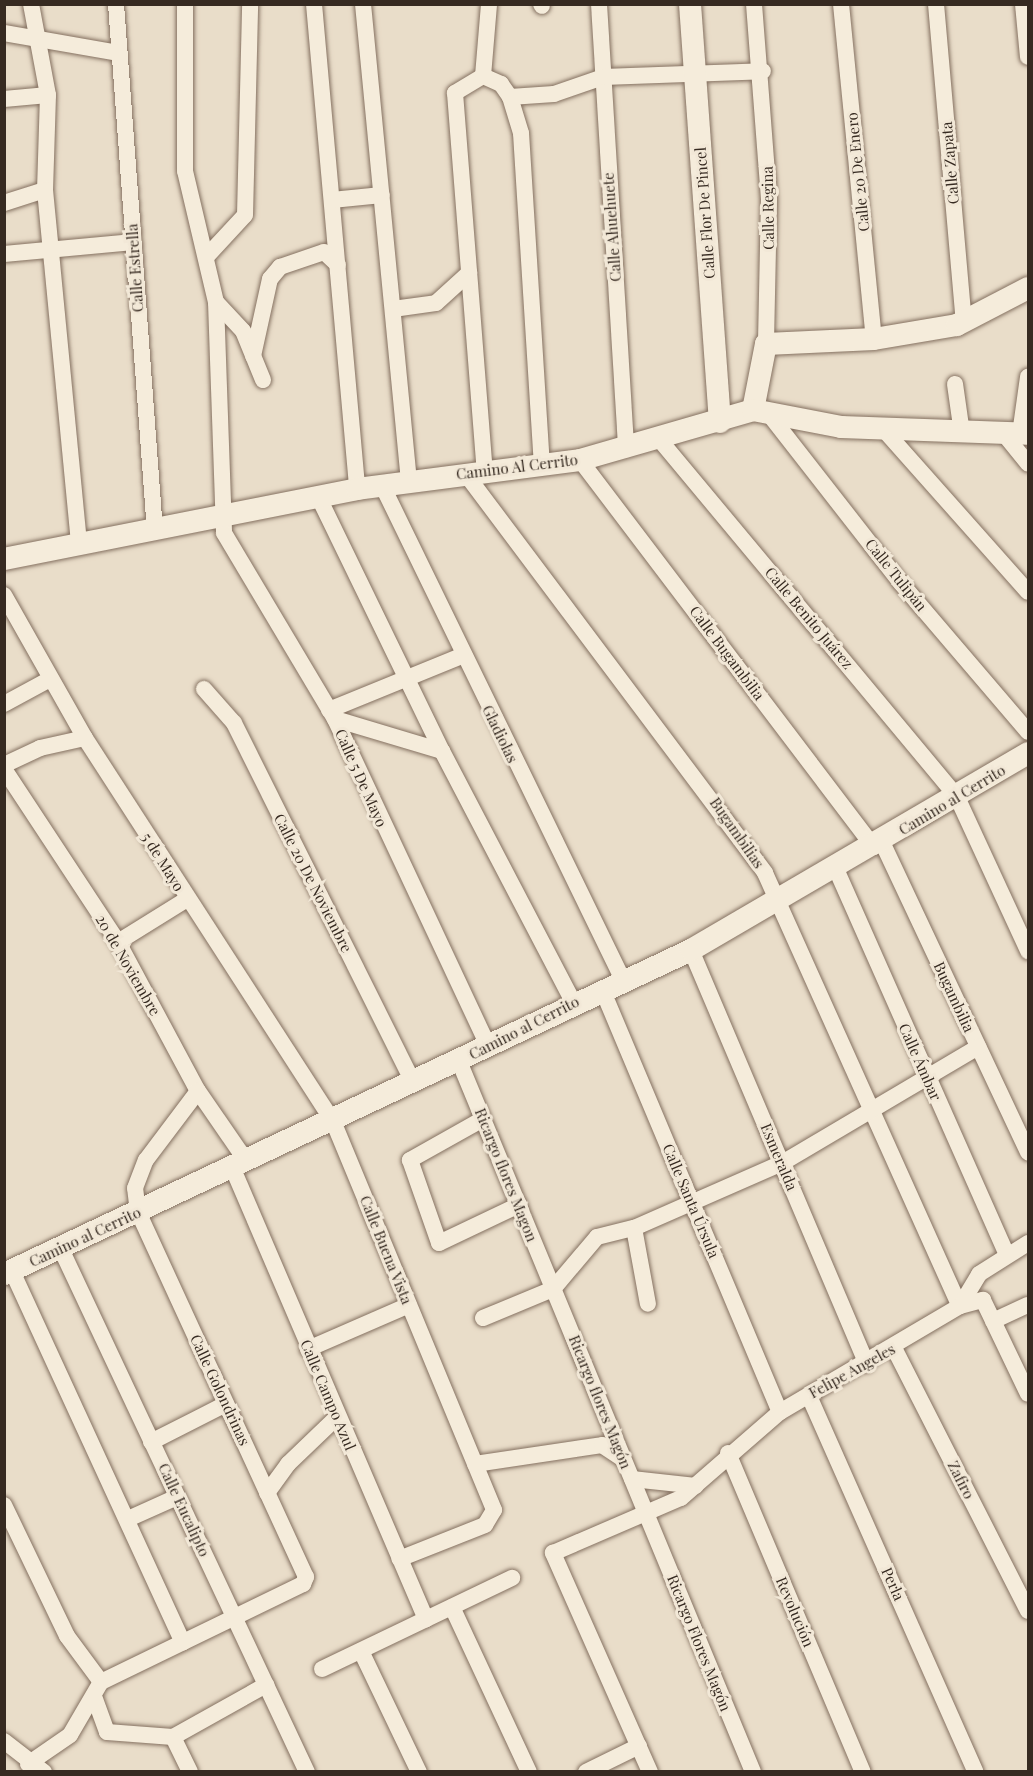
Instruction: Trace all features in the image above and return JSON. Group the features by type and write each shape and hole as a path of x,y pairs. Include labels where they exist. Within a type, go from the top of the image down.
{"main road":[{"name":"Calle Flor De Pincel","path":"690,4 720,422"},
{"path":"766,344 874,339 964,321 1029,288"},
{"name":"Calle Regina","path":"761,412 766,344"},
{"name":"Camino Al Cerrito","path":"4,559 79,543 224,519 357,489 580,460 761,412 885,431 1017,434"},
{"name":"Camino al Cerrito","path":"8,1272 414,1084 573,1002 691,950 836,869 1029,753"}],"street":[{"path":"31,4 32,34 48,95 45,190 79,543"},
{"name":"Calle Estrella","path":"116,4 155,531"},
{"name":"Calle 5 De Mayo","path":"185,4 185,171 208,255 216,302 224,533 332,715 488,1045"},
{"path":"208,255 245,214 250,4"},
{"path":"314,4 357,489"},
{"path":"363,4 409,481"},
{"path":"483,76 489,4"},
{"name":"Calle Ahuehuete","path":"599,4 626,449"},
{"name":"Calle Regina","path":"754,4 763,71 769,210 766,344"},
{"name":"Calle 20 De Enero","path":"841,4 874,339"},
{"name":"Calle Zapata","path":"936,4 964,321"},
{"path":"1023,4 1029,57"},
{"path":"4,33 32,34 119,53"},
{"path":"510,97 554,94 603,77 763,71"},
{"path":"483,76 501,84 510,97 521,133 542,464"},
{"path":"475,472 470,273 455,93 483,76"},
{"path":"4,99 48,95"},
{"path":"4,203 45,190"},
{"path":"332,200 382,195"},
{"path":"4,254 52,252 133,242"},
{"path":"253,356 270,279 280,267 324,252 338,265"},
{"path":"393,309 436,303 470,273"},
{"path":"216,302 237,322 263,380"},
{"path":"1029,377 1017,434 1029,464"},
{"path":"955,384 962,432"},
{"name":"Calle Tulipán","path":"761,412 900,582 1029,732"},
{"path":"885,431 1029,592"},
{"name":"Calle Benito Juárez","path":"659,439 957,797 1029,951"},
{"name":"Calle Bugambilia","path":"580,460 878,844"},
{"name":"Bugambilias","path":"475,472 745,840 778,901 960,1306"},
{"name":"Gladiolas","path":"382,485 612,985"},
{"path":"319,498 442,751 573,1002"},
{"name":"5 de Mayo","path":"4,595 85,738 187,899 333,1121"},
{"path":"332,715 406,675 461,656"},
{"path":"4,704 50,679"},
{"name":"Calle 20 De Noviembre","path":"204,689 234,723 414,1084"},
{"path":"332,715 442,751"},
{"path":"4,767 40,748 85,738"},
{"name":"20 de Noviembre","path":"4,767 118,942 240,1166"},
{"name":"Bugambilia","path":"878,844 1029,1152"},
{"name":"Calle Ámbar","path":"836,869 1007,1254"},
{"path":"118,942 187,899"},
{"name":"Esmeralda","path":"691,950 867,1364"},
{"name":"Calle Santa Úrsula","path":"612,985 691,1203 780,1412"},
{"path":"483,1318 553,1289 597,1237 634,1228 782,1163 978,1047"},
{"name":"Ricargo flores Magon","path":"459,1061 553,1289"},
{"path":"138,1212 135,1188 146,1160 198,1091"},
{"path":"483,1119 410,1160 439,1243 519,1205"},
{"name":"Calle Buena Vista","path":"333,1121 494,1510 492,1519 399,1559"},
{"name":"Calle Campo Azul","path":"240,1166 308,1349 426,1619"},
{"name":"Calle Golondrinas","path":"138,1212 267,1493 305,1568 303,1584 235,1618"},
{"path":"634,1228 648,1304"},
{"path":"960,1306 979,1274 1007,1254 1029,1243"},
{"name":"Calle Eucalipto","path":"61,1249 307,1772"},
{"path":"8,1272 128,1519 183,1642"},
{"name":"Ricargo flores Magón","path":"553,1289 646,1514"},
{"name":"Felipe Angeles","path":"639,1746 553,1553 646,1514 696,1485 728,1453 780,1412 867,1364 960,1306 983,1300 993,1321"},
{"path":"308,1349 409,1305"},
{"path":"1029,1305 993,1321 1029,1394"},
{"name":"Zafiro","path":"894,1348 1029,1611"},
{"name":"Perla","path":"809,1396 976,1772"},
{"path":"151,1442 226,1404"},
{"path":"267,1493 288,1464 338,1417"},
{"path":"475,1464 602,1445 623,1459"},
{"name":"Revolución","path":"728,1453 863,1772"},
{"path":"632,1479 696,1485"},
{"path":"128,1519 177,1497"},
{"path":"4,1504 11,1531 67,1636 100,1682"},
{"name":"Ricargo Flores Magón","path":"646,1514 753,1772"},
{"path":"322,1669 512,1578"},
{"path":"452,1606 528,1772"},
{"path":"27,1768 70,1735 95,1699 100,1682 235,1618"},
{"path":"361,1651 419,1772"},
{"path":"95,1699 107,1732 173,1737 266,1685"},
{"path":"173,1737 189,1772"},
{"path":"4,1741 27,1768 44,1772"},
{"path":"586,1772 639,1746 650,1772"}]}
